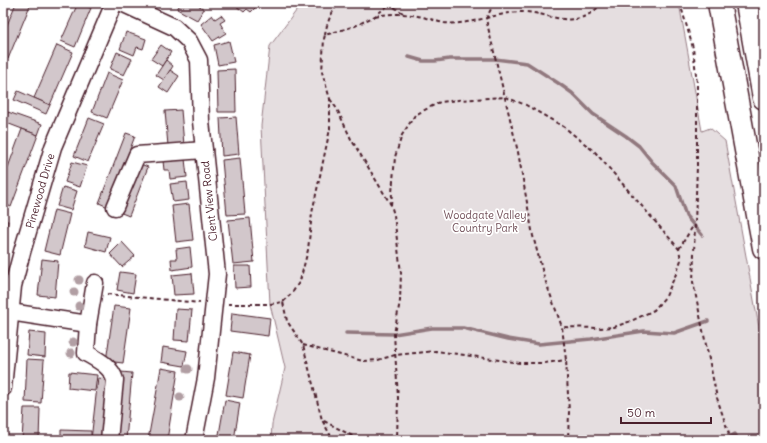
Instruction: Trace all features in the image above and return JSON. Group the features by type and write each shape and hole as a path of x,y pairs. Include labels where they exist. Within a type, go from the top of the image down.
{"highway":[{"path":"719,3 764,248"},
{"path":"747,3 764,98"}],"street":[{"name":"Pinewood Drive","path":"3,388 13,286 53,147 114,3"},
{"name":"Clent View Road","path":"122,3 174,27 189,41 200,60 201,121 217,274 206,378 194,440"},
{"path":"115,207 137,155 204,150"},
{"path":"94,288 88,324 86,353 107,367 113,374 115,380 109,440"},
{"path":"10,312 88,324"}],"path":[{"path":"94,288 215,304 270,304 283,302 292,293 300,281 308,250 312,214 330,129 330,99 322,72 324,39 330,14 338,3"},
{"path":"325,35 355,26 374,16 389,3 404,14"},
{"path":"494,3 486,19 524,182 533,236 544,276 562,327 566,360 569,412 568,440"},
{"path":"374,16 404,14 444,23 470,23 498,15 526,12 563,19 580,18 596,10 604,3"},
{"path":"680,3 693,48 697,83 697,166 693,282 717,398 731,440"},
{"path":"391,205 396,157 402,135 416,115 440,102 505,96 526,105 564,128 595,152 679,249 681,260 666,296 654,310 614,327 562,327"},
{"path":"330,99 337,109 351,139 391,205 394,214 401,273 400,301 394,334 394,355 398,398 397,440"},
{"path":"679,249 694,226"},
{"path":"283,302 287,321 303,345 322,420 333,440"},
{"path":"303,345 363,361 378,360 394,355 436,351 520,363 545,363 566,360"},
{"path":"322,420 360,440"}],"green space":[{"name":"Woodgate Valley Country Park","path":"302,3 679,3 702,131 710,128 725,141 764,355 764,440 271,440 272,424 285,368 270,304 261,126 270,46"}],"building":[{"path":"16,3 31,3 8,59 3,56 3,35"},
{"path":"78,3 91,8 75,47 61,41"},
{"path":"181,3 195,3 204,9 197,20 177,9"},
{"path":"232,3 253,3 257,6 251,12 247,9 244,12"},
{"path":"212,15 215,19 221,15 225,20 220,23 226,33 213,41 201,24"},
{"path":"126,32 146,39 143,49 137,47 134,55 120,49"},
{"path":"229,41 234,62 218,65 214,45"},
{"path":"57,45 73,52 50,105 34,98"},
{"path":"161,45 171,52 162,66 151,59"},
{"path":"117,52 132,59 124,75 110,69"},
{"path":"166,60 173,66 164,80 156,75"},
{"path":"235,69 236,112 218,112 217,70"},
{"path":"170,70 179,76 168,93 159,87"},
{"path":"107,73 123,80 107,118 92,112"},
{"path":"18,91 50,105 46,114 14,100"},
{"path":"181,110 184,145 168,146 165,111"},
{"path":"8,112 42,124 38,135 4,122"},
{"path":"236,117 239,154 222,156 220,118"},
{"path":"89,118 104,124 88,162 74,156"},
{"path":"22,129 38,135 11,207 3,203 3,181"},
{"path":"126,133 135,136 108,207 99,203"},
{"path":"240,158 245,214 227,215 222,160"},
{"path":"185,159 187,177 170,179 169,170 164,170 163,161"},
{"path":"72,162 87,166 80,187 65,182"},
{"path":"138,163 148,167 129,216 119,212"},
{"path":"187,182 189,200 173,202 170,184"},
{"path":"63,187 77,191 71,210 57,206"},
{"path":"189,204 193,240 176,242 172,206"},
{"path":"54,210 70,214 60,255 44,251"},
{"path":"250,218 254,262 233,264 228,220"},
{"path":"3,220 8,221 6,231 3,230"},
{"path":"88,232 110,237 106,252 85,246"},
{"path":"122,242 135,256 122,267 110,254"},
{"path":"190,247 192,267 172,270 171,259 177,259 176,249"},
{"path":"42,259 58,261 55,297 38,295"},
{"path":"234,266 250,266 251,287 235,288"},
{"path":"120,272 136,274 133,293 117,290"},
{"path":"192,273 194,294 174,295 172,275"},
{"path":"114,306 131,308 123,363 106,361"},
{"path":"176,309 192,310 189,341 174,340"},
{"path":"232,313 270,318 268,336 230,331"},
{"path":"29,332 46,334 45,357 27,355"},
{"path":"163,347 187,351 184,366 161,362"},
{"path":"233,352 250,355 243,398 226,395"},
{"path":"27,359 44,360 41,403 25,402"},
{"path":"161,368 178,371 167,440 148,440"},
{"path":"69,372 97,375 95,391 68,388"},
{"path":"121,372 132,373 126,440 115,440"},
{"path":"98,378 109,379 103,440 91,440"},
{"path":"225,400 240,403 234,440 218,440"},
{"path":"24,408 40,408 39,440 22,440"},
{"path":"61,430 91,431 91,440 61,440"}],"waterway":[{"path":"409,57 423,61 450,59 495,59 527,63 572,93 593,114 639,146 652,162 676,186 686,216 702,235"},
{"path":"346,333 394,334 432,328 463,328 508,339 539,344 591,339 644,331 674,333 708,321"},
{"path":"726,440 735,434 738,440"}]}
